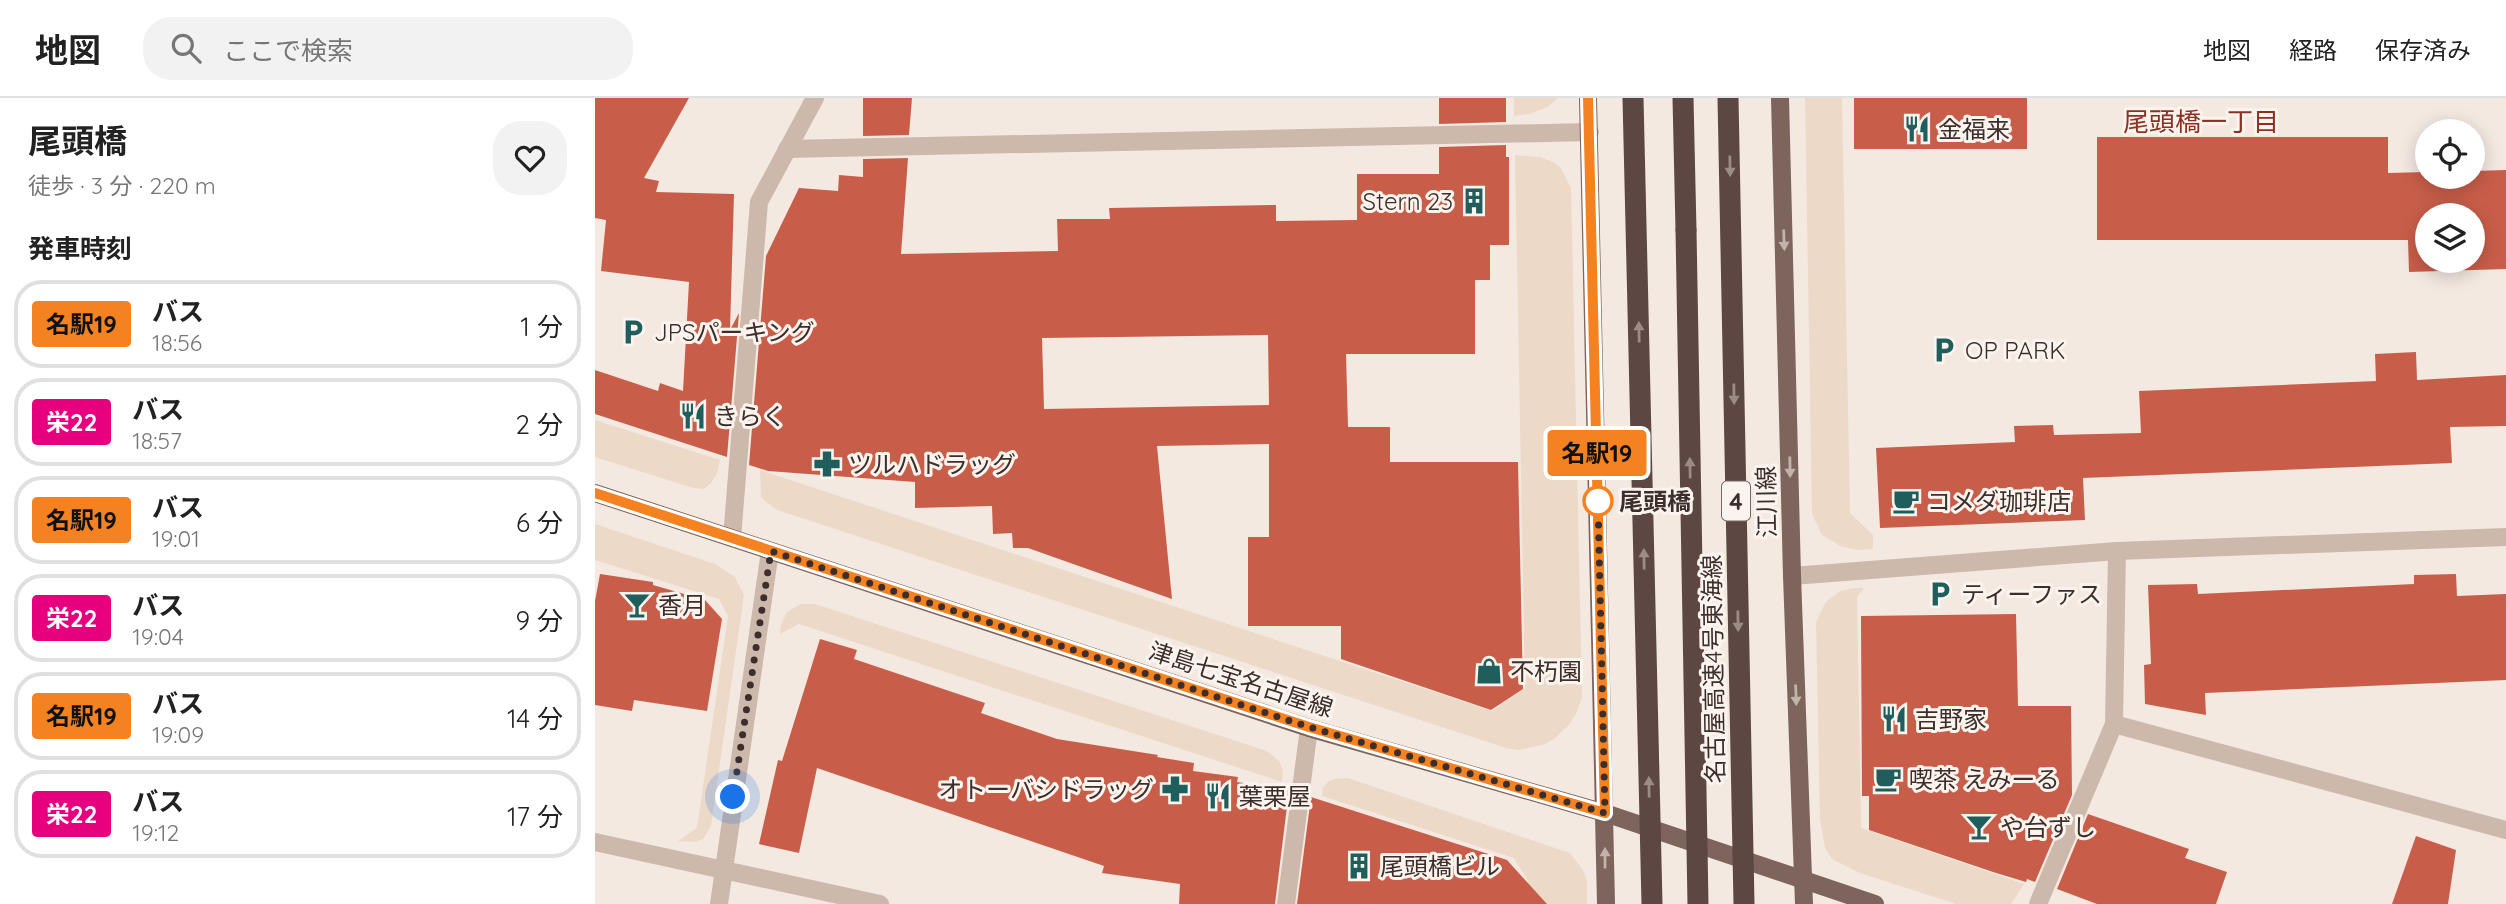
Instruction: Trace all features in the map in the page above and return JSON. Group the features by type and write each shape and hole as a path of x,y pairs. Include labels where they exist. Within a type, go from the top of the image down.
{"highway":[{"path":"1633,98 1652,904"},
{"path":"1683,98 1698,904"},
{"name":"名古屋高速4号東海線","path":"1728,98 1744,904"}],"main road":[{"path":"1588,98 1606,904"},
{"name":"江川線","path":"1780,98 1792,576 1804,904"},
{"name":"津島七宝名古屋線","path":"595,493 1309,727 1605,813 1875,904"}],"street":[{"path":"732,538 759,202 815,98"},
{"path":"787,149 1590,132"},
{"path":"1792,576 2117,551 2506,537"},
{"path":"719,904 722,869 771,551"},
{"path":"2038,904 2114,724 2117,551"},
{"path":"2114,724 2506,830"},
{"path":"1286,904 1309,727"},
{"path":"595,842 880,904"}],"shaded area":[{"path":"1514,98 1558,98 1549,106 1530,114 1514,116"},
{"path":"1805,98 1842,98 1850,513 1873,535 1873,549 1857,550 1840,546 1822,535 1812,514"},
{"path":"1515,155 1540,157 1553,162 1561,168 1571,188 1582,697 1568,726 1545,744 1520,750 1509,749 777,510 761,497 760,470 1492,711 1525,688"},
{"path":"595,420 720,460 717,474 704,489 693,488 595,457"},
{"path":"595,524 715,564 735,577 744,595 711,826 703,839 696,842 678,841 697,828 728,616 719,599 595,560"},
{"path":"1864,588 1857,597 1861,828 2024,884 2011,904 1956,904 1860,873 1832,859 1825,848 1820,819 1816,622 1829,599 1841,591"},
{"path":"801,604 815,604 1267,751 1279,761 1283,769 1282,782 799,624 780,634 787,612"},
{"path":"1348,778 1570,853 1583,870 1587,881 1587,904 1529,904 1528,881 1514,858 1322,796 1323,787 1328,782"}],"building":[{"path":"595,98 689,98 644,178 659,181 656,192 734,194 730,330 739,313 727,457 595,414 595,370 658,391 660,383 683,391 689,282 601,271 606,220 595,218"},
{"path":"863,98 912,98 909,135 863,136"},
{"path":"1439,98 1506,98 1506,122 1439,124"},
{"path":"1854,98 2027,98 2027,149 1854,149"},
{"path":"2097,137 2388,137 2388,173 2415,172 2415,189 2485,189 2485,171 2506,170 2506,269 2485,270 2485,203 2415,203 2415,272 2409,272 2408,240 2097,240"},
{"path":"1506,145 1506,157 1509,157 1509,245 1490,245 1490,280 1475,280 1475,354 1346,354 1348,427 1390,427 1390,462 1518,462 1523,689 1491,710 1341,659 1341,626 1248,626 1248,537 1269,537 1269,444 1157,446 1172,599 1028,548 1013,548 1012,533 993,534 992,506 915,508 915,482 768,471 749,465 766,256 799,188 838,191 839,175 863,177 863,159 908,158 901,254 1058,251 1057,219 1110,219 1109,208 1276,205 1276,221 1357,220 1357,174 1439,174 1439,147","holes":["1268,335 1269,405 1044,409 1042,338"]},
{"path":"2416,352 2417,380 2506,375 2506,426 2450,427 2452,463 2083,478 2085,520 1880,528 1876,448 2015,442 2014,426 2053,425 2054,435 2141,433 2139,391 2376,381 2375,354"},
{"path":"600,574 653,582 653,585 705,600 722,619 707,711 634,700 632,711 595,705 595,601"},
{"path":"2456,574 2457,596 2506,594 2506,680 2205,693 2206,715 2145,704 2144,665 2151,664 2148,585 2197,584 2198,594 2414,584 2414,575"},
{"path":"2016,614 2018,706 2071,706 2072,795 2035,882 1993,872 1869,830 1869,796 1862,796 1861,616"},
{"path":"820,639 857,650 854,659 985,703 981,713 1057,739 1158,755 1157,757 1194,763 1193,771 1238,777 1237,782 1289,790 1275,904 1179,904 1180,884 1102,873 1104,866 817,768 799,853 759,844 778,760 782,761"},
{"path":"1311,797 1507,860 1547,904 1297,904"},
{"path":"2088,814 2189,849 2185,858 2227,872 2216,904 2097,904 2057,889"},
{"path":"2416,836 2456,850 2448,904 2392,904"}],"bus line":[{"name":"名駅19","path":"595,493 1309,727 1605,813 1588,98"}],"place":[{"name":"金福来","path":"1917,129"},
{"name":"Stern 23","path":"1474,201"},
{"name":"JPSパーキング","path":"633,332"},
{"name":"OP PARK","path":"1944,350"},
{"name":"きらく","path":"693,416"},
{"name":"ツルハドラッグ","path":"827,464"},
{"name":"尾頭橋","path":"1598,501"},
{"name":"コメダ珈琲店","path":"1906,501"},
{"name":"ティーファス","path":"1940,594"},
{"name":"香月","path":"637,605"},
{"name":"不朽園","path":"1489,671"},
{"name":"吉野家","path":"1894,719"},
{"name":"喫茶 えみーる","path":"1888,779"},
{"name":"オトーバシドラッグ","path":"1175,789"},
{"name":"葉栗屋","path":"1218,796"},
{"name":"や台ずし","path":"1979,827"},
{"name":"尾頭橋ビル","path":"1359,866"}],"district":[{"name":"尾頭橋一丁目","path":"2201,121"}],"route":[{"path":"733,797 771,551 1309,727 1605,813 1598,501"}]}
